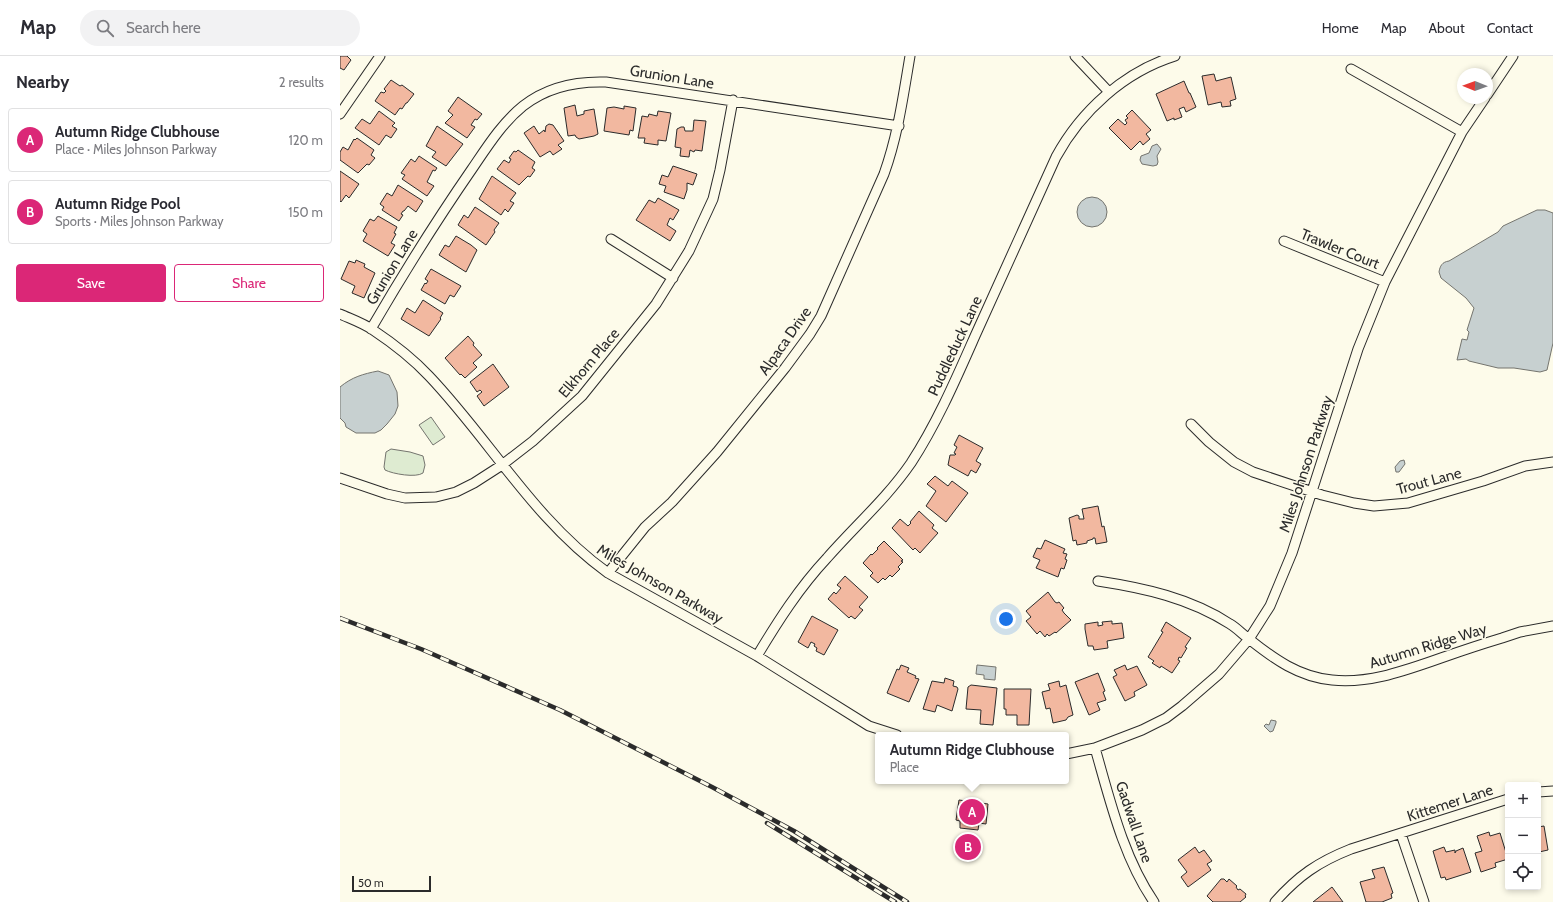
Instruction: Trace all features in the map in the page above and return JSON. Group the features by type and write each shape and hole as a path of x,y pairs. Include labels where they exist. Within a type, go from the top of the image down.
{"street":[{"path":"340,114 380,56"},
{"name":"Alpaca Drive","path":"608,573 645,526 681,492 717,452 785,368 810,334 821,316 884,174 892,151 899,126 910,56"},
{"path":"1075,56 1109,92"},
{"name":"Puddleduck Lane","path":"757,656 789,604 804,584 828,556 877,506 901,476 923,443 951,390 1065,140 1082,119 1109,92 1146,69 1175,56"},
{"path":"1493,86 1513,56"},
{"path":"1351,69 1462,132"},
{"name":"Grunion Lane","path":"371,329 418,249 493,138 505,123 523,106 556,88 584,82 606,82 899,126"},
{"name":"Elkhorn Place","path":"340,478 387,494 405,498 423,498 456,492 474,483 502,465 533,441 582,396 656,304 689,251 712,198 720,170 733,100"},
{"name":"Miles Johnson Parkway","path":"1069,753 1095,748 1142,730 1166,718 1219,674 1249,639 1270,606 1292,553 1358,350 1385,282 1462,132 1481,104"},
{"path":"611,239 673,278"},
{"name":"Trawler Court","path":"1284,241 1385,282"},
{"name":"Miles Johnson Parkway","path":"340,314 371,329 428,374 535,504 588,559 608,573 757,656 870,726 888,732"},
{"name":"Trout Lane","path":"1192,424 1209,442 1234,462 1253,472 1311,492 1363,505 1396,505 1421,500 1525,466 1553,462"},
{"name":"Autumn Ridge Way","path":"1098,581 1164,594 1196,606 1230,624 1288,667 1303,674 1332,680 1363,680 1390,674 1520,632 1553,626"},
{"name":"Gadwall Lane","path":"1095,748 1130,859 1145,889 1154,902"},
{"path":"1541,792 1553,791"},
{"name":"Kittemer Lane","path":"1275,902 1286,889 1318,864 1351,849 1505,800"},
{"path":"1401,834 1424,902"}],"green space":[{"path":"431,417 445,437 433,445 419,425"},
{"path":"391,449 423,456 425,465 423,473 404,475 385,470 386,452"}],"shaded area":[{"path":"1157,144 1161,149 1157,156 1157,165 1153,166 1142,164 1140,160 1141,156 1149,153 1152,146"},
{"path":"1092,197 1103,201 1107,212 1103,223 1092,227 1081,223 1077,212 1081,201"},
{"path":"1537,210 1545,210 1553,213 1553,343 1547,370 1540,372 1514,368 1498,368 1466,359 1457,360 1462,339 1467,340 1469,332 1467,330 1474,308 1466,298 1441,278 1439,272 1441,266 1443,263 1449,261 1498,232 1503,226"},
{"path":"378,371 389,375 397,392 398,406 395,414 381,430 375,433 356,433 346,427 345,423 340,418 340,387 358,376"},
{"path":"1404,460 1405,464 1399,472 1396,472 1395,467 1400,461"},
{"path":"977,665 996,667 995,680 984,679 984,675 976,674"},
{"path":"1271,720 1276,721 1276,723 1273,731 1270,732 1264,726 1266,724 1269,725"},
{"path":"965,835 974,836 975,838 973,858 971,860 962,859 961,857 963,837"}],"building":[{"path":"340,56 347,56 351,60 344,70 340,68"},
{"path":"1214,74 1216,81 1231,77 1236,99 1230,101 1231,106 1222,107 1221,102 1208,105 1202,76"},
{"path":"391,80 400,86 402,85 414,94 395,115 375,101 381,92 384,93 386,91 384,89"},
{"path":"1184,81 1196,107 1186,112 1184,107 1179,109 1182,117 1167,121 1156,94"},
{"path":"458,97 482,114 477,120 475,119 471,125 475,127 467,138 445,123 453,115 448,111"},
{"path":"575,105 577,116 584,114 584,111 594,109 598,134 579,139 575,135 568,136 564,108"},
{"path":"624,106 636,108 633,131 630,130 629,135 604,131 607,108 614,107 624,109"},
{"path":"1132,110 1151,130 1146,134 1150,139 1143,145 1140,141 1131,150 1109,128 1118,119 1125,125 1127,123 1125,120 1128,118 1126,116"},
{"path":"379,111 395,123 392,126 397,129 391,138 386,135 379,145 355,128 362,119 370,124"},
{"path":"658,111 671,113 666,141 658,140 658,145 644,143 645,138 638,138 642,116 648,117 649,114 657,116"},
{"path":"694,120 706,121 702,151 695,150 694,152 690,150 689,157 680,156 681,148 675,147 677,129 684,127 685,131 693,131"},
{"path":"549,124 553,125 564,141 558,145 562,149 553,155 550,151 540,157 524,133 534,126 539,134 544,130 545,132 546,126"},
{"path":"437,126 463,144 446,166 432,157 436,152 426,146"},
{"path":"357,138 374,150 371,155 375,158 369,165 367,164 358,173 340,160 340,152 343,147 348,150 354,139 355,140"},
{"path":"518,150 535,162 532,168 535,170 530,177 528,176 519,185 497,169 504,160 509,163 511,159 509,158 514,151 516,152"},
{"path":"419,156 437,168 435,171 433,170 427,182 434,186 427,196 402,179 405,175 401,173 411,159 415,162"},
{"path":"673,166 697,174 693,185 687,183 687,190 684,199 664,192 666,186 659,184 662,175 668,177"},
{"path":"340,171 359,184 349,198 346,195 341,202 340,201"},
{"path":"492,176 516,193 510,201 514,203 508,212 505,209 501,215 479,199"},
{"path":"398,185 423,201 416,212 408,206 401,214 403,215 399,221 382,210 384,207 380,204 387,193 392,196"},
{"path":"658,198 679,210 673,220 670,218 667,225 676,231 670,241 636,220 649,200 655,203"},
{"path":"475,207 499,223 486,245 458,225 464,215 468,218"},
{"path":"378,216 397,227 394,233 396,234 391,243 395,245 388,256 363,241 367,234 363,231 370,219 374,221"},
{"path":"456,236 477,250 466,272 439,255 445,245 449,247"},
{"path":"356,260 365,264 364,267 375,273 364,298 352,293 355,286 341,279 349,261 355,263"},
{"path":"431,269 461,286 454,297 450,295 445,304 421,290 428,281 425,279"},
{"path":"423,300 443,313 440,318 441,319 429,336 401,319 407,308 415,313"},
{"path":"468,336 474,343 473,345 482,355 473,363 477,367 465,378 461,374 460,375 445,358"},
{"path":"493,364 509,387 484,406 477,396 482,392 480,390 477,392 470,382"},
{"path":"959,435 983,448 976,461 981,464 976,473 971,470 968,476 948,465 950,455 956,454 954,453 957,447 954,445"},
{"path":"935,476 948,486 952,481 968,493 946,522 926,506 936,491 927,484"},
{"path":"1098,506 1102,527 1104,526 1107,542 1096,544 1095,538 1093,538 1087,541 1087,543 1077,545 1076,540 1073,541 1069,518 1077,515 1079,516 1079,519 1084,519 1082,509"},
{"path":"919,511 934,525 932,528 938,533 920,553 915,548 913,550 892,528 900,519 908,526"},
{"path":"1045,540 1065,549 1063,553 1067,554 1064,569 1061,568 1058,577 1036,568 1040,560 1033,557 1037,548 1041,549"},
{"path":"884,541 903,560 901,561 903,562 898,567 900,569 892,577 890,575 885,580 883,578 878,583 870,576 873,573 863,563"},
{"path":"845,576 868,597 859,607 863,610 855,619 851,616 849,618 828,599 834,592 836,594 841,588 837,585"},
{"path":"1048,592 1055,602 1059,602 1064,608 1062,610 1071,620 1056,633 1055,632 1049,636 1047,634 1045,637 1040,631 1037,634 1026,621 1031,617 1026,611"},
{"path":"812,616 838,630 824,655 816,651 817,648 814,646 815,644 811,642 808,648 798,642"},
{"path":"1112,621 1112,624 1122,623 1124,638 1107,641 1108,648 1094,650 1093,646 1088,646 1085,624 1098,622 1098,626 1103,625 1102,622"},
{"path":"1166,622 1191,638 1185,647 1187,648 1181,658 1179,657 1178,660 1180,661 1172,673 1161,666 1160,668 1152,663 1154,661 1148,657 1163,632 1161,631"},
{"path":"901,665 909,668 907,672 919,679 909,702 887,693 897,669 899,670"},
{"path":"1125,665 1127,670 1137,666 1147,685 1134,692 1135,696 1125,701 1113,677 1117,675 1114,670"},
{"path":"1098,673 1105,691 1103,692 1106,700 1097,703 1100,710 1089,715 1075,682"},
{"path":"945,678 954,681 953,686 957,687 958,689 952,711 937,705 935,712 923,709 932,681 944,683"},
{"path":"1059,681 1060,687 1066,685 1073,715 1068,717 1066,720 1053,723 1050,708 1046,709 1042,692 1050,690 1048,684"},
{"path":"971,685 997,688 993,725 980,724 981,710 966,709 968,687"},
{"path":"1004,689 1031,689 1029,725 1017,725 1017,715 1006,715 1006,709 1004,709"},
{"path":"959,800 988,804 986,824 979,823 978,830 960,828 960,821 956,820"},
{"path":"1541,826 1544,826 1548,850 1541,852"},
{"path":"1489,832 1490,836 1500,833 1505,849 1505,860 1495,863 1496,867 1481,872 1475,853 1482,851 1477,836"},
{"path":"1195,847 1199,853 1204,850 1212,861 1207,864 1211,870 1188,887 1181,877 1187,872 1178,860"},
{"path":"1444,847 1446,852 1455,850 1455,853 1463,848 1471,872 1446,880 1445,877 1441,878 1433,851"},
{"path":"1384,867 1393,893 1391,894 1392,898 1382,902 1366,902 1360,882 1375,878 1372,870"},
{"path":"1221,879 1224,879 1227,882 1229,879 1237,886 1236,887 1238,890 1240,889 1246,894 1246,897 1240,902 1213,902 1207,896"},
{"path":"1332,887 1343,902 1313,902"}],"railway":[{"path":"340,618 421,649 560,710 712,787 794,831 907,902"},
{"path":"767,823 895,902"}],"place":[{"name":"Autumn Ridge Clubhouse","path":"972,812"},
{"name":"Autumn Ridge Pool","path":"968,847"}]}
